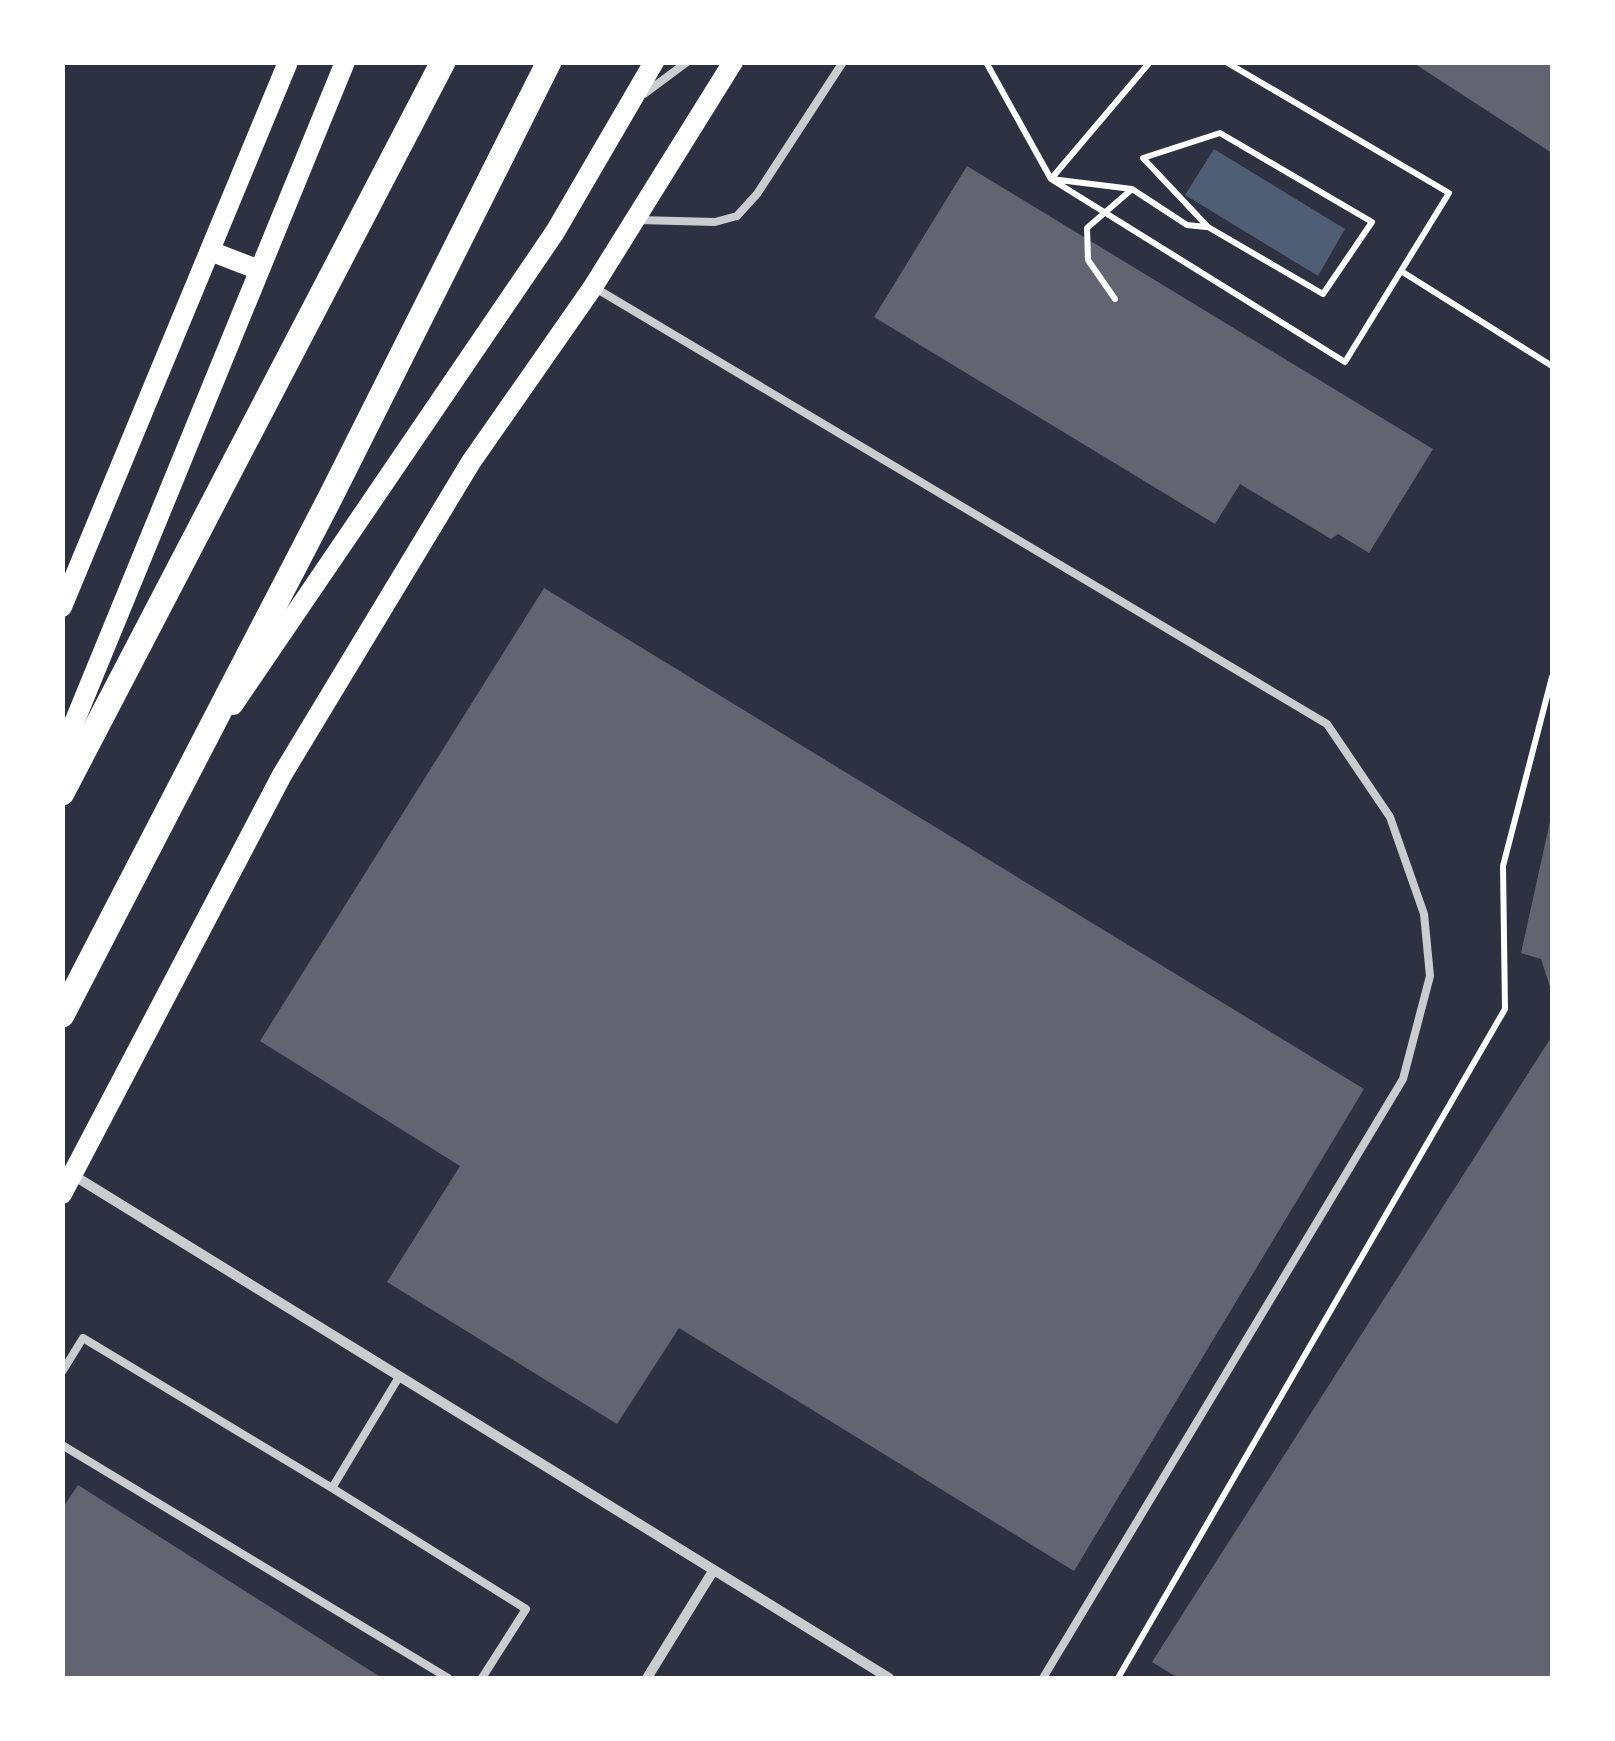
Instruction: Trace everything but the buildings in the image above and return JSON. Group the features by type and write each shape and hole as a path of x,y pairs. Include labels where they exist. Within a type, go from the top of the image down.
{"main road":[{"path":"62,607 288,62"},
{"path":"62,752 345,62"},
{"path":"62,793 444,62"},
{"path":"63,1014 330,498 549,62"},
{"path":"187,773 555,232 654,62"},
{"path":"68,1184 282,775 472,462 593,287 733,62"},
{"path":"210,251 258,270"}],"street":[{"path":"68,1184 398,1377 889,1678"},
{"path":"647,1678 713,1571"}],"lane":[{"path":"632,102 687,62"},
{"path":"634,220 715,222 737,216 757,194 843,62"},
{"path":"593,287 1327,724 1390,817 1424,914 1430,976 1403,1079 1042,1678"},
{"path":"62,1372 83,1338 526,1609 482,1678"},
{"path":"332,1488 398,1377"},
{"path":"62,1445 448,1678"}],"path":[{"path":"986,62 1051,180 1345,362 1448,194 1226,62"},
{"path":"1051,180 1150,62"},
{"path":"1051,180 1132,189 1186,225 1208,227 1323,294 1372,222 1220,133 1143,158 1208,227"},
{"path":"1115,298 1088,260 1086,228 1132,189"},
{"path":"1401,272 1552,366"},
{"path":"1118,1678 1505,1009 1503,866 1552,677"}],"water":[{"path":"1214,149 1345,229 1318,276 1185,195"}]}
